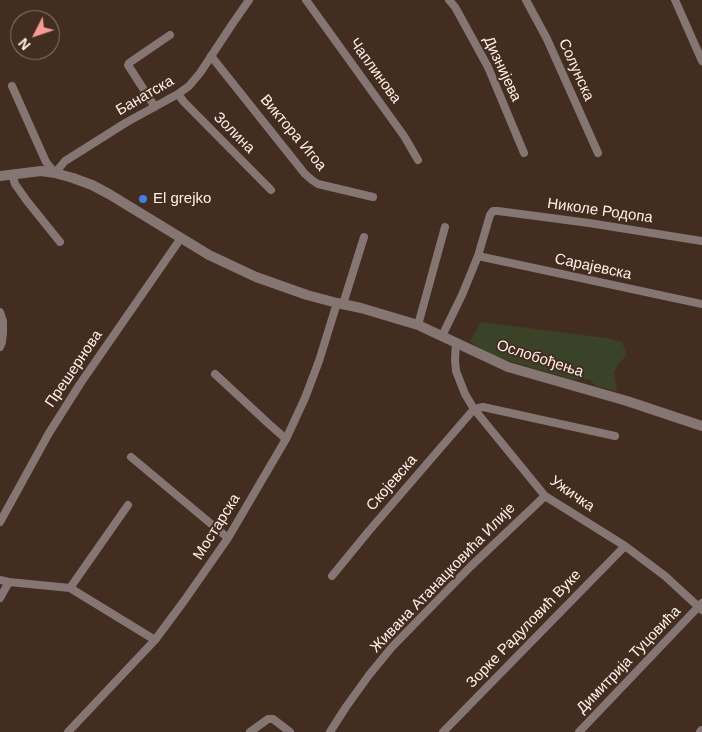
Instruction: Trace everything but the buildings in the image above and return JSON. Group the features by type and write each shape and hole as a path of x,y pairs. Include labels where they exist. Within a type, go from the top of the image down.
{"street":[{"name":"Банатска","path":"55,172 65,161 127,122 178,94 195,80 249,0"},
{"name":"Чаплинова","path":"306,0 404,136 418,160"},
{"name":"Дизнијева","path":"449,0 455,7 488,67 524,153"},
{"name":"Солунска","path":"526,0 547,39 598,153"},
{"path":"675,0 702,62"},
{"path":"155,107 128,65 170,35"},
{"name":"Виктора Игоа","path":"211,56 305,174 318,184 373,197"},
{"path":"12,86 46,162 55,172"},
{"name":"Золина","path":"178,94 271,190"},
{"name":"Ослобођења","path":"0,176 41,171 55,172 92,185 209,256 256,277 306,295 361,308 418,325 508,368 627,400 702,426"},
{"path":"12,174 15,184 60,242"},
{"name":"Николе Родопа","path":"478,256 490,215 493,211 589,223 702,241"},
{"path":"418,325 445,227"},
{"path":"340,304 364,237"},
{"name":"Прешернова","path":"0,522 49,433 80,384 181,238"},
{"path":"442,336 478,256"},
{"name":"Сарајевска","path":"478,256 702,304"},
{"name":"Мостарска","path":"68,732 155,640 228,538 286,439 305,398 340,304"},
{"path":"0,312 3,321 3,333 0,347"},
{"name":"Ужичка","path":"456,342 456,371 462,389 474,409 545,496 625,546 665,576 701,607"},
{"path":"215,374 286,439"},
{"path":"474,409 483,407 615,436"},
{"name":"Скојевска","path":"332,576 474,409"},
{"path":"130,457 228,538"},
{"name":"Живана Атанацковића Илије","path":"334,731 346,707 392,647 470,566 545,496"},
{"path":"70,588 128,505"},
{"name":"Зорке Радуловић Вуке","path":"443,732 625,546"},
{"path":"0,580 70,588 155,640"},
{"path":"0,598 9,582"},
{"name":"Димитрија Туцовића","path":"579,732 701,607"},
{"path":"250,732 265,721 273,720 290,732"}],"green space":[{"path":"481,322 607,338 622,342 627,355 614,372 617,391 596,386 590,380 574,380 492,356 470,341"}],"place":[{"name":"El grejko","path":"143,199"}]}
